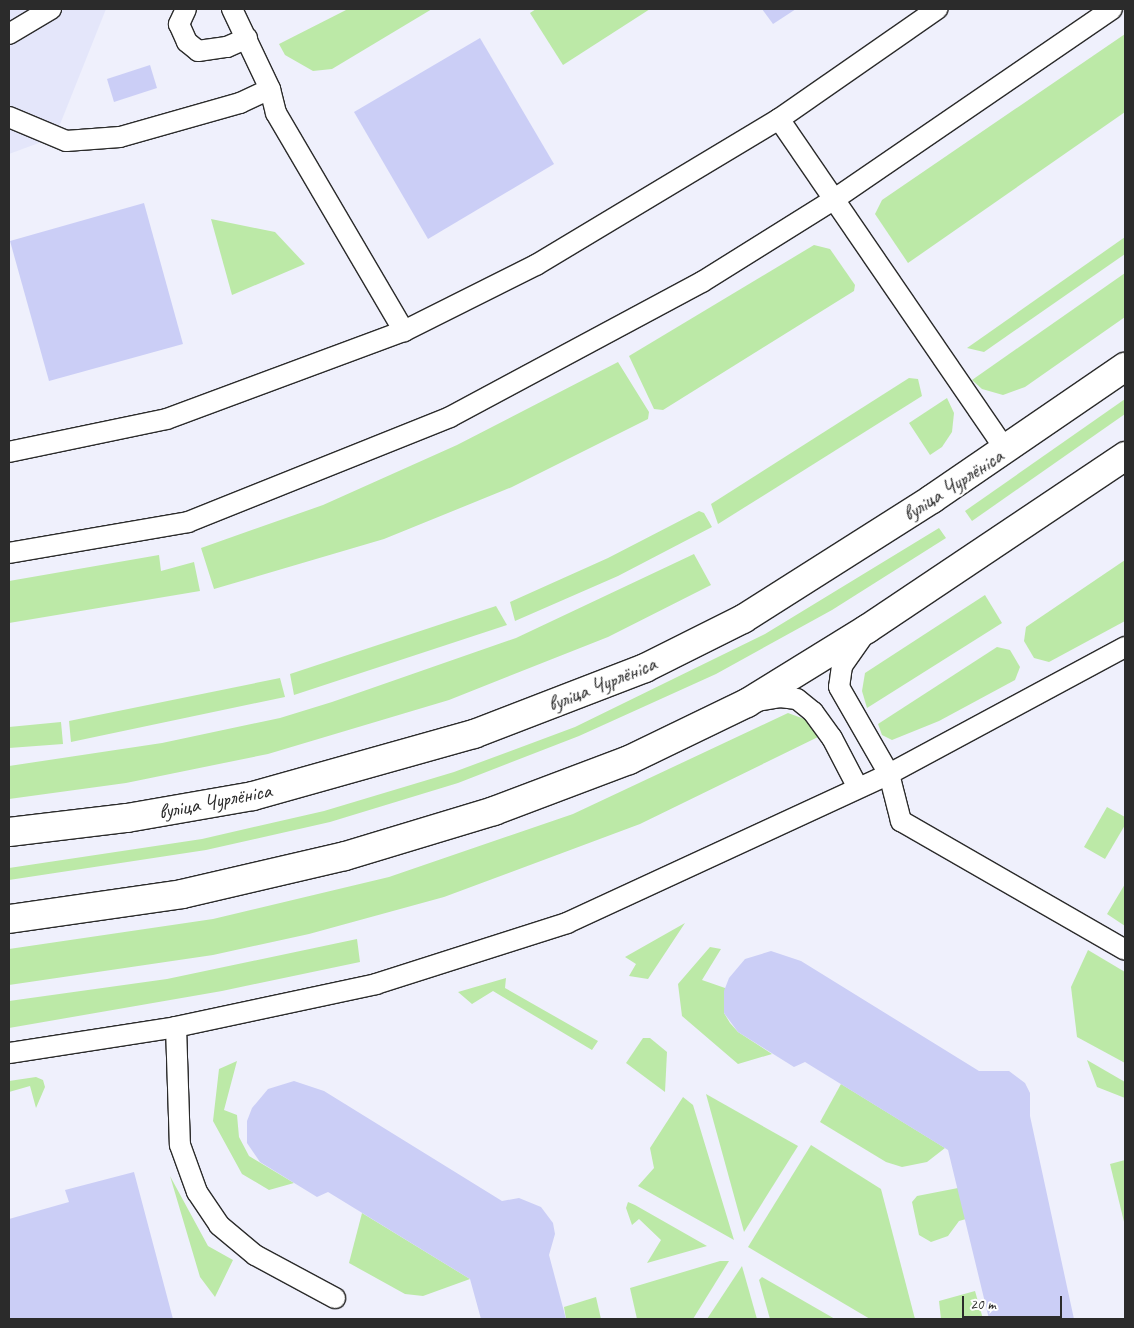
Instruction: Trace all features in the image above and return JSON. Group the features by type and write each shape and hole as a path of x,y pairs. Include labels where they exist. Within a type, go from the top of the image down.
{"main road":[{"name":"вуліца Чурлёніса","path":"9,832 127,818 253,796 474,734 645,668 743,619 1006,450 1125,367"},
{"path":"9,919 182,894 345,856 494,811 629,760 747,703 868,629 1125,456"}],"lane":[{"path":"9,34 51,9"},
{"path":"186,9 179,24 187,42 198,51 227,48 247,38"},
{"path":"9,452 167,419 404,331 536,265 779,119 937,9"},
{"path":"9,554 188,522 390,444 606,336 702,282 833,200 1112,9"},
{"path":"235,10 270,89 276,113 404,331"},
{"path":"9,117 66,141 120,137 240,103 270,89"},
{"path":"779,119 1006,450"},
{"path":"868,629 842,666 839,687 889,774 901,821 1125,950"},
{"path":"9,1053 176,1027 376,984 567,923 889,774 1125,647"},
{"path":"747,703 780,697 797,699 822,724 858,788"},
{"path":"176,1027 180,1145 197,1192 219,1225 256,1255 335,1298"}],"shaded area":[{"path":"9,9 106,9 55,137 9,154"}],"green space":[{"path":"348,9 432,9 332,69 313,71 285,55 279,44"},
{"path":"536,9 650,9 563,65 530,13"},
{"path":"1125,34 1125,112 908,263 875,214 882,200"},
{"path":"211,219 275,232 305,264 232,295"},
{"path":"1125,237 1125,254 984,352 967,348"},
{"path":"814,245 830,249 855,285 854,291 663,410 654,409 629,356"},
{"path":"1125,273 1125,317 1025,387 1003,395 982,389 972,380"},
{"path":"618,362 649,412 648,419 512,487 384,539 214,589 201,548 323,505 457,445"},
{"path":"909,378 918,379 922,396 718,524 711,504"},
{"path":"947,398 954,413 952,432 942,447 930,455 909,423"},
{"path":"1125,399 1125,414 972,521 965,511"},
{"path":"699,511 704,513 712,527 618,576 515,621 510,602 608,558"},
{"path":"939,528 946,538 832,610 716,674 579,736 458,783 330,822 206,850 9,880 9,868 202,839 324,811 454,772 575,727 765,634"},
{"path":"694,554 711,585 608,637 449,700 268,754 126,783 9,799 9,766 162,743 280,718 332,702 516,638"},
{"path":"159,555 161,571 194,562 200,591 9,623 9,581"},
{"path":"1125,560 1125,621 1049,662 1034,658 1024,641 1026,627"},
{"path":"985,595 1002,623 867,708 862,691 865,673"},
{"path":"496,606 507,625 294,695 290,674"},
{"path":"997,647 1010,650 1020,667 1015,680 939,721 892,740 882,735 878,724"},
{"path":"280,678 285,697 71,742 69,721"},
{"path":"788,713 807,720 818,737 640,824 444,897 309,934 213,955 9,985 9,949 213,919 389,877 573,814"},
{"path":"61,722 63,744 9,748 9,727"},
{"path":"1107,807 1125,817 1125,825 1105,859 1084,847"},
{"path":"1125,884 1125,926 1107,914"},
{"path":"685,923 648,979 629,976 636,964 625,957"},
{"path":"357,939 360,962 222,991 9,1028 9,1001 167,979"},
{"path":"710,947 721,949 702,980 725,988 724,1013 730,1023 738,1032 772,1054 738,1064 682,1016 678,984"},
{"path":"1088,950 1125,972 1125,1063 1077,1037 1071,987"},
{"path":"506,978 505,988 598,1041 592,1050 493,991 472,1004 458,992"},
{"path":"643,1038 650,1038 667,1052 665,1092 626,1063"},
{"path":"1087,1060 1125,1082 1125,1098 1097,1087"},
{"path":"237,1061 224,1110 237,1115 239,1137 249,1156 294,1183 269,1190 242,1174 213,1121 219,1069"},
{"path":"36,1077 43,1080 45,1087 36,1108 30,1086 9,1092 9,1081"},
{"path":"841,1084 945,1148 927,1162 902,1167 886,1162 820,1122"},
{"path":"706,1094 798,1146 744,1232"},
{"path":"683,1097 693,1105 734,1240 638,1186 654,1168 650,1148"},
{"path":"811,1145 881,1189 915,1319 870,1319 748,1247"},
{"path":"1125,1160 1125,1226 1110,1164"},
{"path":"170,1176 208,1246 233,1260 215,1297 200,1277"},
{"path":"958,1188 966,1219 959,1221 948,1236 931,1242 919,1235 912,1202 917,1196"},
{"path":"628,1202 707,1246 647,1263 661,1240 639,1219 632,1225 626,1208"},
{"path":"362,1213 470,1279 423,1296 405,1294 349,1263"},
{"path":"720,1261 729,1261 693,1319 637,1319 630,1288"},
{"path":"742,1266 757,1319 707,1319"},
{"path":"762,1277 835,1319 770,1319 759,1280"},
{"path":"975,1291 983,1319 941,1319 939,1301"},
{"path":"596,1297 601,1319 566,1319 564,1307"}],"building":[{"path":"762,9 796,9 773,24"},
{"path":"480,38 554,164 428,239 354,112"},
{"path":"150,65 157,88 114,102 107,79"},
{"path":"144,203 183,344 49,381 10,241"},
{"path":"771,951 801,961 979,1071 1009,1071 1025,1083 1030,1093 1030,1116 1074,1319 989,1319 948,1150 805,1062 794,1067 738,1032 724,1013 724,991 729,978 745,959"},
{"path":"294,1081 324,1091 502,1201 519,1198 541,1207 553,1223 555,1234 549,1255 566,1319 481,1319 470,1279 328,1192 317,1197 260,1162 247,1143 247,1121 252,1108 268,1089"},
{"path":"134,1172 173,1319 9,1319 9,1219 69,1202 65,1190"}]}
